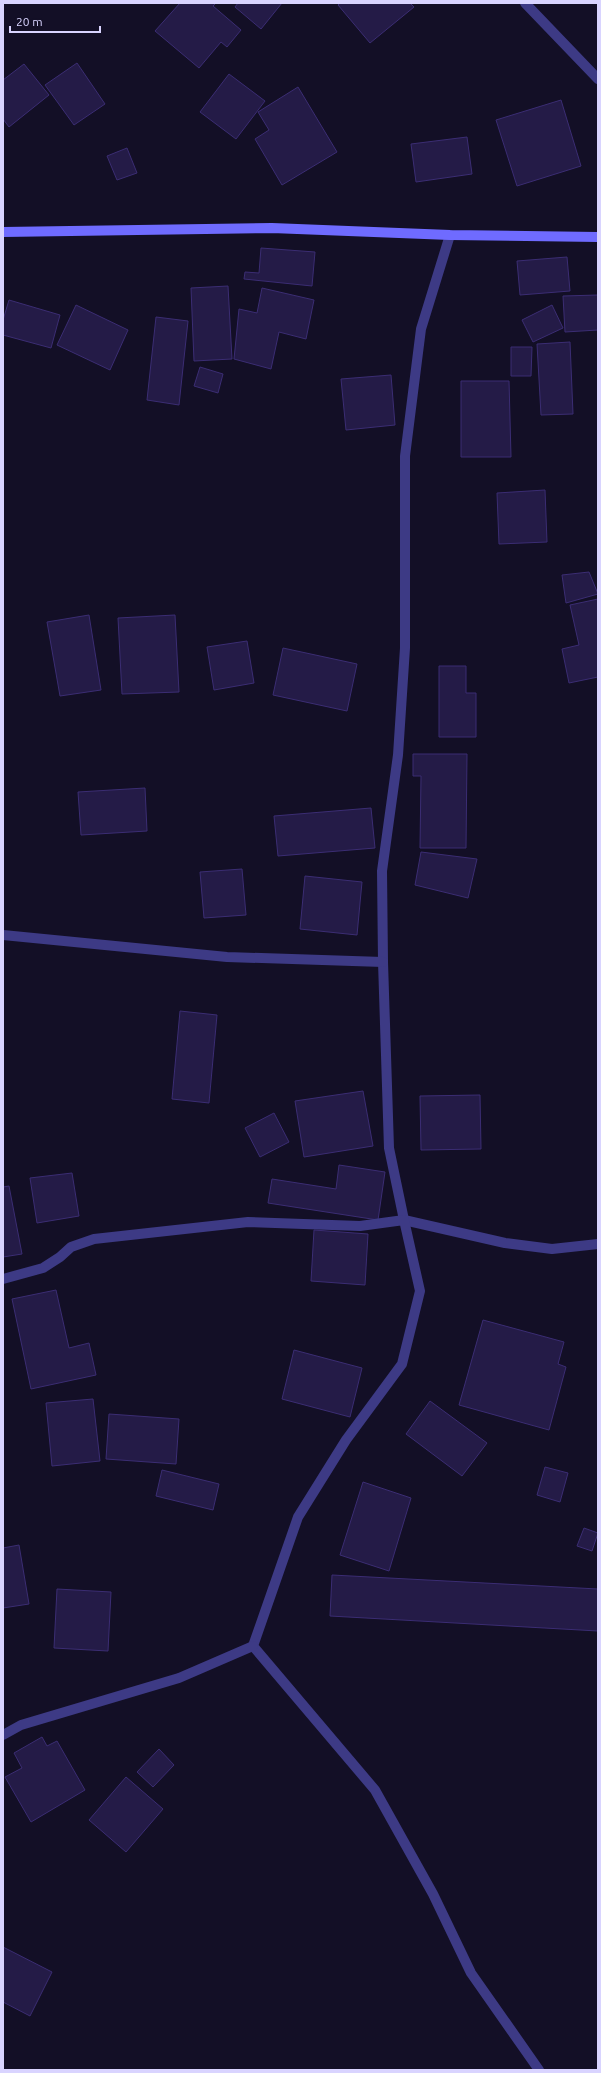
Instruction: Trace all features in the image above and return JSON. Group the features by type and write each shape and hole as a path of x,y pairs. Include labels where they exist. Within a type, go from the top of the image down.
{"street":[{"path":"525,3 598,79"},
{"path":"3,232 272,228 450,235 598,236"},
{"path":"3,1735 21,1725 179,1678 253,1646 298,1517 346,1440 402,1364 420,1291 389,1148 383,962 382,871 398,755 405,648 405,456 421,329 450,235"},
{"path":"3,935 227,957 383,962"},
{"path":"3,1279 43,1268 60,1257 71,1247 94,1239 248,1222 360,1226 404,1220 505,1243 552,1249 598,1244"},
{"path":"253,1646 375,1790 433,1894 471,1972 539,2070"}],"building":[{"path":"180,3 216,3 213,6 241,30 227,47 221,42 199,68 155,31"},
{"path":"238,3 282,3 261,29 235,7"},
{"path":"340,3 410,3 414,7 370,43 338,5"},
{"path":"77,63 105,104 74,125 45,85"},
{"path":"24,64 49,95 9,127 3,119 3,80"},
{"path":"229,74 265,101 236,139 200,112"},
{"path":"298,87 337,152 282,185 255,139 269,130 258,112"},
{"path":"561,100 581,166 517,186 496,120"},
{"path":"467,137 472,174 416,182 411,144"},
{"path":"127,148 137,173 117,180 107,156"},
{"path":"261,248 315,252 312,286 244,279 245,272 259,273"},
{"path":"567,257 570,291 520,295 517,261"},
{"path":"228,286 232,359 194,361 191,288"},
{"path":"262,288 314,300 306,339 279,332 271,369 234,359 239,309 257,313"},
{"path":"598,295 598,330 565,332 563,296"},
{"path":"9,300 60,315 51,348 3,335 3,320"},
{"path":"76,305 128,330 110,370 57,345"},
{"path":"552,305 563,328 533,342 522,320"},
{"path":"156,317 188,321 179,405 147,400"},
{"path":"570,342 573,414 541,415 537,344"},
{"path":"511,347 532,347 531,376 511,376"},
{"path":"200,367 223,374 218,393 194,386"},
{"path":"391,375 395,425 346,430 341,379"},
{"path":"461,381 509,381 511,457 461,457"},
{"path":"545,490 547,542 499,544 497,493"},
{"path":"589,572 598,594 566,603 562,575"},
{"path":"598,599 598,677 569,683 562,649 579,645 570,605"},
{"path":"89,615 101,690 60,696 47,622"},
{"path":"175,615 179,692 122,694 118,618"},
{"path":"247,641 254,683 214,690 207,647"},
{"path":"283,648 357,664 347,711 273,695"},
{"path":"439,666 466,666 466,693 476,693 476,737 439,737"},
{"path":"413,754 467,754 466,848 420,848 421,776 413,776"},
{"path":"145,788 147,831 81,835 78,792"},
{"path":"371,808 375,848 278,856 274,816"},
{"path":"421,852 477,859 468,898 415,885"},
{"path":"242,869 246,915 204,918 200,872"},
{"path":"305,876 362,882 357,935 300,929"},
{"path":"180,1011 217,1015 209,1103 172,1099"},
{"path":"363,1091 373,1146 304,1157 295,1101"},
{"path":"480,1095 481,1149 421,1150 420,1096"},
{"path":"274,1113 289,1142 260,1157 245,1128"},
{"path":"339,1165 385,1172 378,1220 268,1203 272,1179 336,1189"},
{"path":"72,1173 79,1216 37,1223 30,1178"},
{"path":"9,1186 22,1254 3,1257 3,1187"},
{"path":"314,1230 368,1234 365,1285 311,1281"},
{"path":"56,1290 69,1348 89,1343 96,1375 31,1389 12,1299"},
{"path":"483,1320 564,1342 558,1364 566,1367 549,1430 459,1405"},
{"path":"294,1350 362,1368 350,1417 282,1399"},
{"path":"93,1399 100,1461 52,1466 46,1403"},
{"path":"430,1401 487,1443 462,1476 406,1434"},
{"path":"109,1414 179,1419 176,1464 106,1459"},
{"path":"545,1467 568,1473 560,1502 537,1495"},
{"path":"162,1470 219,1484 213,1510 156,1496"},
{"path":"363,1482 411,1498 389,1571 340,1555"},
{"path":"584,1528 598,1533 592,1551 577,1546"},
{"path":"19,1545 29,1604 3,1608 3,1548"},
{"path":"332,1575 598,1589 598,1631 330,1616"},
{"path":"57,1589 111,1592 108,1651 54,1648"},
{"path":"42,1737 47,1746 57,1741 85,1790 31,1822 5,1777 22,1768 14,1753"},
{"path":"159,1749 174,1765 153,1787 137,1772"},
{"path":"126,1777 163,1809 126,1852 89,1820"},
{"path":"3,1947 52,1972 30,2016 3,2002"}]}
